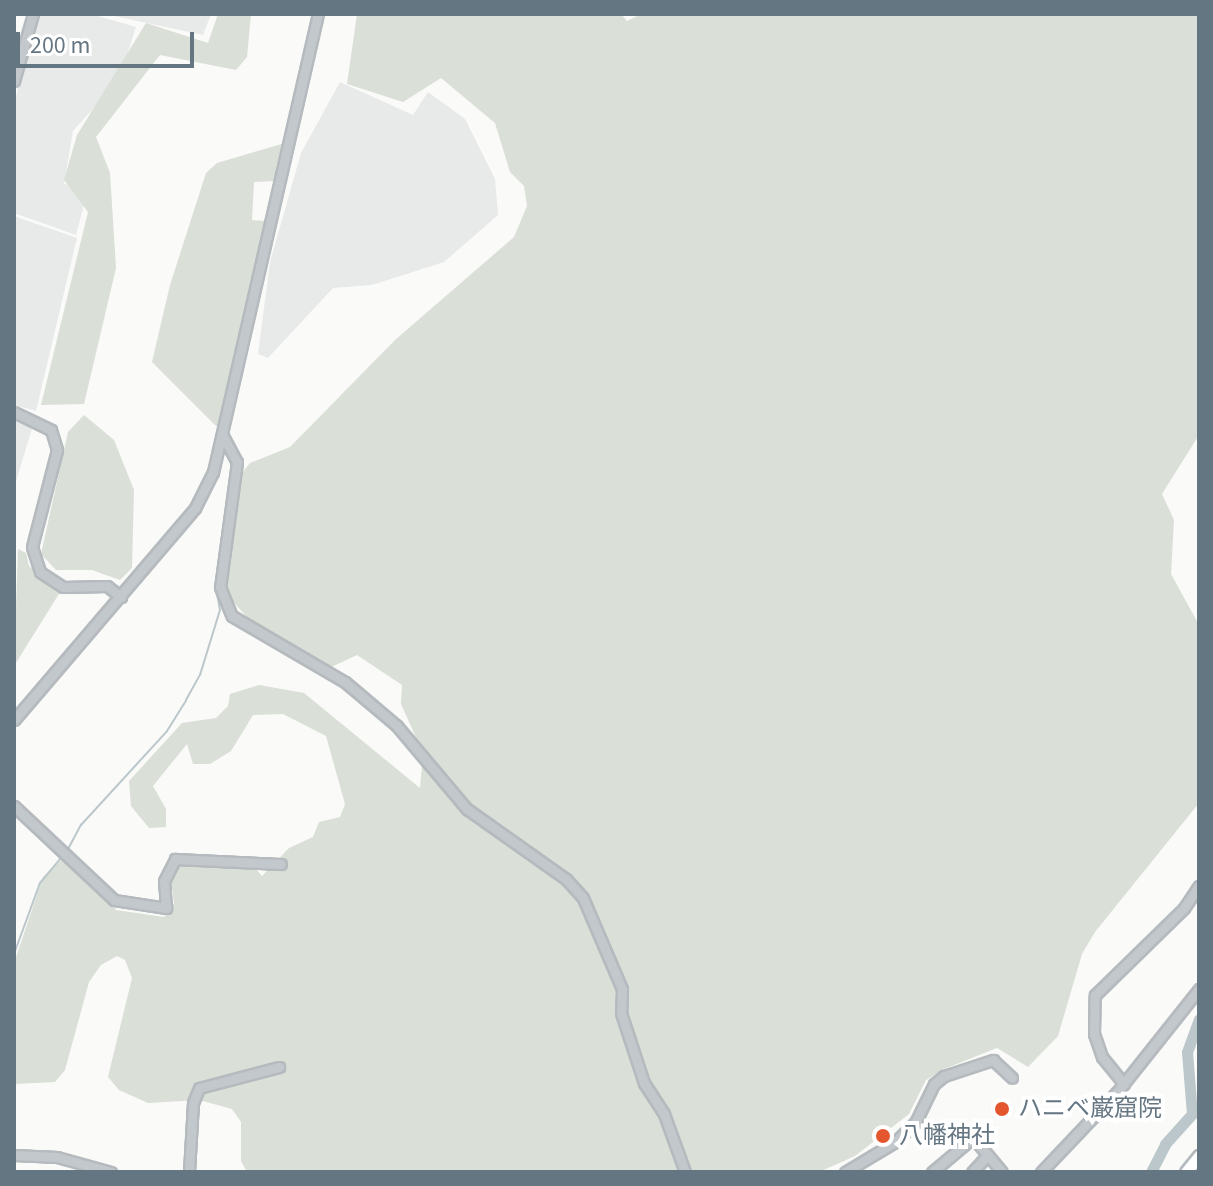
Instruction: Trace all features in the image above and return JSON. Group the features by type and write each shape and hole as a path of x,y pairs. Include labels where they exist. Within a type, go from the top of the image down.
{"main road":[{"path":"1186,1172 1199,1156"}],"street":[{"path":"14,81 33,14"},
{"path":"14,720 195,508 213,472 318,14"},
{"path":"14,412 51,430 57,450 32,547 40,572 63,587 107,586 121,597"},
{"path":"223,436 237,462 220,587 232,616 345,682 397,726 467,809 566,879 583,898 622,989 621,1013 644,1083 664,1114 685,1172"},
{"path":"14,806 114,900 166,908 164,881 175,859 281,864"},
{"path":"1124,1084 1102,1057 1092,1021 1093,999 1197,894"},
{"path":"1049,1170 1124,1084 1199,989"},
{"path":"845,1172 895,1142 915,1123 944,1076 993,1060 1012,1078"},
{"path":"189,1172 193,1103 199,1088 279,1067"},
{"path":"932,1172 969,1141 988,1155 1002,1172"},
{"path":"14,1155 57,1157 111,1172"},
{"path":"972,1172 988,1155"}],"shaded area":[{"path":"41,14 91,14 136,27 119,80 73,131 64,184 88,189 76,235 14,213 14,103"},
{"path":"105,14 211,14 203,35"},
{"path":"218,14 251,14 247,57 236,70 160,55 96,137 110,173 116,268 84,404 41,405 88,212 64,180 77,135 146,23 208,43"},
{"path":"357,14 621,14 627,21 641,14 1199,14 1199,435 1162,494 1174,520 1171,574 1199,625 1199,803 1095,932 1082,954 1058,1036 1028,1067 997,1048 944,1069 926,1080 909,1114 855,1156 819,1172 247,1172 241,1161 241,1122 232,1109 199,1100 148,1103 119,1090 108,1077 132,978 125,960 117,956 101,965 89,982 65,1070 55,1082 14,1084 14,963 43,877 68,854 83,863 116,910 164,917 174,903 171,881 178,864 256,869 262,876 289,848 313,837 319,822 340,817 345,804 326,736 283,714 253,715 231,751 210,764 193,764 187,744 153,786 166,809 166,827 149,828 131,806 129,781 182,723 216,718 228,706 230,694 259,685 304,693 420,788 423,753 401,704 402,685 357,655 327,669 255,626 228,596 225,576 237,479 250,463 290,447 395,340 514,237 527,206 524,186 510,172 495,123 441,78 403,102 347,84"},
{"path":"340,82 413,115 428,92 465,119 495,179 498,215 444,262 372,285 333,288 268,358 258,354 270,262 301,153"},
{"path":"285,143 276,181 254,182 252,220 268,221 220,427 152,362 170,285 206,173 217,163"},
{"path":"14,216 77,238 36,411 14,405"},
{"path":"84,415 114,440 134,490 132,568 120,580 92,570 56,570 41,554 68,432"},
{"path":"14,418 34,422 14,488"},
{"path":"18,549 26,553 29,566 62,589 14,666"}],"waterway":[{"path":"221,545 229,488"},
{"path":"67,851 81,825 167,731 186,700 200,675 220,610 216,587"},
{"path":"36,821 67,848"},
{"path":"14,954 40,883 63,856"},
{"path":"1151,1172 1165,1144 1192,1114 1187,1052 1199,1019"}],"place":[{"name":"ハニベ巌窟院","path":"1002,1109"},
{"name":"八幡神社","path":"883,1136"}]}
